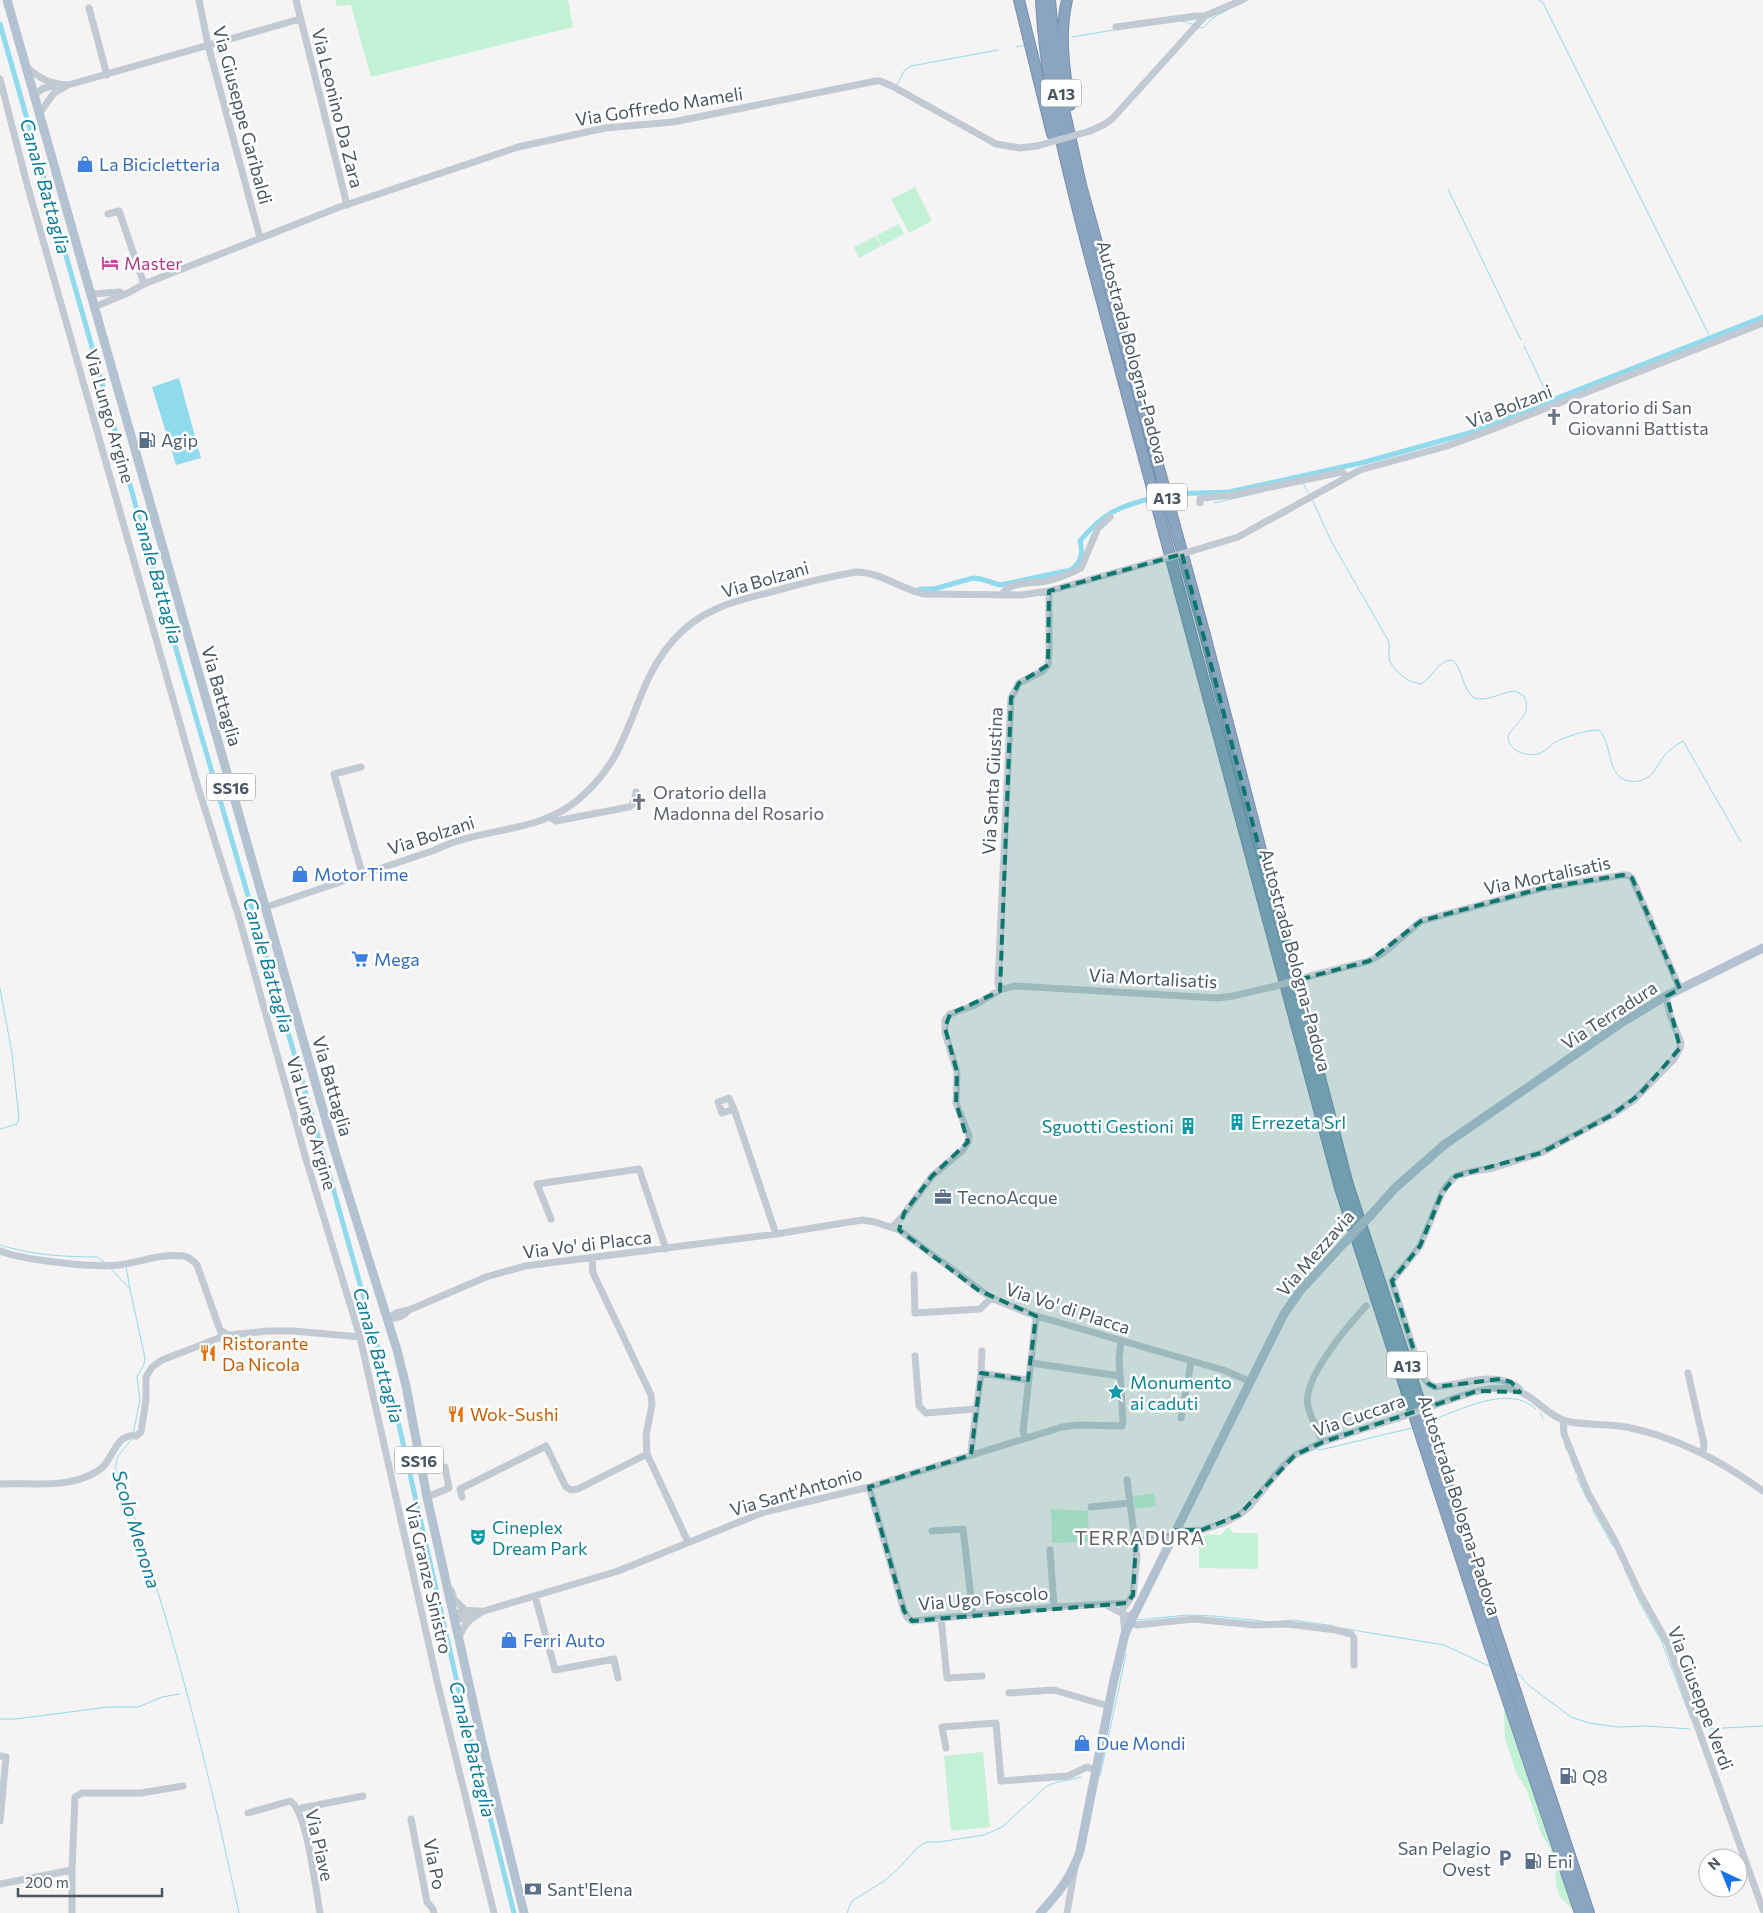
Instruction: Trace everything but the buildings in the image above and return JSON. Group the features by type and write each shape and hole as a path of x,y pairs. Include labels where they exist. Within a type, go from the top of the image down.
{"highway":[{"name":"A13","path":"1019,0 1071,205 1098,283"},
{"name":"Autostrada Bologna-Padova","path":"1041,0 1044,50 1056,121 1340,1188 1484,1629 1580,1913"},
{"name":"Autostrada Bologna-Padova","path":"1050,0 1055,57 1062,100 1081,185 1205,635 1348,1185 1588,1913"},
{"name":"A13","path":"1067,0 1063,25 1063,49 1069,102 1080,158 1081,185"}],"main road":[{"name":"SS16","path":"8,0 94,306"},
{"name":"Via Battaglia","path":"94,306 335,1154 382,1300"},
{"name":"Via Terradura","path":"1480,1121 1621,1023 1666,996 1763,948"},
{"name":"Via Mezzavia","path":"1040,1913 1061,1890 1075,1864 1084,1836 1108,1706 1125,1634 1249,1382 1291,1302 1395,1188 1444,1145 1480,1121"},
{"name":"SS16","path":"382,1300 406,1386 427,1497 482,1742 524,1913"}],"street":[{"name":"Via Giuseppe Garibaldi","path":"199,0 208,45 260,238"},
{"name":"Via Leonino Da Zara","path":"296,0 347,205"},
{"name":"Via Goffredo Mameli","path":"1116,27 1205,16 1242,0"},
{"path":"88,8 107,75"},
{"name":"Via Goffredo Mameli","path":"94,306 102,299 347,205 518,147 605,128 673,122 876,81 896,88 996,144 1020,148 1036,146 1090,131 1112,119 1205,16"},
{"name":"Via Leonino Da Zara","path":"35,94 46,95 54,93 68,85 300,19"},
{"name":"Via Leonino Da Zara","path":"28,67 42,79 68,85"},
{"name":"Via Lungo Argine","path":"0,79 27,184 196,777 240,921 304,1151 360,1337"},
{"name":"Via Leonino Da Zara","path":"35,94 44,88 59,84"},
{"name":"Via Leonino Da Zara","path":"39,114 54,93"},
{"path":"108,214 119,210 144,284"},
{"name":"Via Goffredo Mameli","path":"94,306 128,293 134,288"},
{"name":"Via Goffredo Mameli","path":"91,294 120,292"},
{"name":"Via Bolzani","path":"266,907 362,873 435,850 451,842 498,830 525,826 550,817 578,800 601,778 621,746 654,666 670,643 683,630 714,610 751,597 856,572 877,574 924,594 1021,595 1050,591 1222,544 1370,466 1447,446 1480,434 1763,323"},
{"name":"Via Bolzani","path":"1200,503 1202,498 1234,495 1342,472 1347,477"},
{"name":"Via Bolzani","path":"1002,594 1006,588 1012,586 1057,578 1081,568 1091,540 1098,528 1110,517"},
{"name":"Via Santa Giustina","path":"1000,990 998,983 1011,698 1019,683 1043,670 1048,665 1050,652 1050,591"},
{"path":"361,767 334,774 362,873"},
{"name":"Via Bolzani","path":"550,817 556,821 628,807 633,804 636,792"},
{"name":"Via Mortalisatis","path":"896,1228 901,1218 932,1176 962,1151 968,1142 969,1136 956,1103 957,1072 945,1033 945,1020 950,1014 975,1005 1000,990 1014,986 1026,986 1217,998 1233,996 1369,961 1382,954 1421,921 1543,888 1623,875 1628,875 1632,878 1680,989"},
{"path":"1520,1392 1520,1389 1511,1382 1500,1379 1484,1379 1435,1387 1429,1384 1422,1376 1392,1282 1420,1246 1442,1193 1456,1176 1513,1163 1553,1147 1628,1105 1674,1059 1681,1043 1670,1015 1666,996"},
{"path":"734,1109 776,1234"},
{"path":"551,1219 537,1184 639,1169 666,1248"},
{"name":"Via Vo' di Placca","path":"388,1319 396,1319 405,1312 505,1271 524,1266 776,1234 863,1220 882,1223 896,1228 991,1298 1036,1316 1223,1370 1249,1382"},
{"path":"0,1251 32,1258 103,1265 125,1264 155,1256 186,1256 191,1258 197,1265 220,1330 223,1333 228,1335 268,1331 294,1331 360,1337"},
{"path":"592,1258 593,1273 651,1395 652,1405 646,1435 647,1454 688,1542"},
{"path":"914,1275 915,1313 980,1309 991,1298"},
{"path":"382,1300 394,1310 405,1312 395,1325 392,1334"},
{"path":"1323,1442 1308,1406 1308,1391 1328,1351 1366,1306"},
{"path":"1025,1438 1028,1380 1036,1316"},
{"path":"0,1484 21,1482 55,1484 84,1478 98,1471 105,1466 119,1441 141,1432 146,1400 146,1377 152,1367 162,1360 219,1338 223,1333"},
{"name":"Via Granze Sinistro","path":"360,1337 440,1690 494,1913"},
{"path":"1031,1363 1120,1376 1119,1358 1121,1341"},
{"path":"972,1455 982,1351"},
{"path":"915,1356 919,1406 926,1412 976,1409"},
{"path":"1181,1418 1191,1362"},
{"path":"981,1373 1028,1380"},
{"path":"1688,1373 1704,1444 1703,1454"},
{"name":"Via Sant'Antonio","path":"455,1616 460,1619 471,1617 484,1611 618,1571 764,1512 869,1487 1062,1427 1078,1425 1122,1426 1120,1376"},
{"name":"Via Cuccara","path":"1136,1541 1175,1532 1202,1530 1224,1523 1239,1514 1255,1500 1283,1466 1295,1455 1323,1442 1484,1390 1504,1389 1520,1392 1564,1420 1624,1426 1654,1433 1703,1454 1736,1472 1763,1490"},
{"name":"Via Giuseppe Verdi","path":"1564,1420 1564,1434 1588,1493 1620,1549 1639,1592 1668,1644 1763,1909"},
{"path":"462,1497 460,1489 546,1446 566,1487 571,1490 578,1489 647,1454"},
{"path":"427,1497 449,1488 445,1467"},
{"path":"1125,1634 1122,1610 1132,1599 1137,1556 1127,1480"},
{"name":"Via Ugo Foscolo","path":"869,1487 907,1617 912,1621 1054,1607 1107,1606 1127,1603"},
{"path":"1091,1507 1130,1503"},
{"path":"932,1531 963,1529 973,1615"},
{"path":"1050,1550 1054,1607"},
{"path":"448,1586 454,1599 465,1610 460,1611 455,1616"},
{"path":"536,1596 555,1670 614,1659 618,1678"},
{"path":"1107,1606 1123,1614 1132,1615 1136,1611"},
{"name":"Via Sant'Antonio","path":"465,1610 484,1611"},
{"path":"460,1638 462,1629 471,1617"},
{"path":"940,1618 947,1678 982,1676"},
{"path":"1130,1623 1137,1625 1194,1619 1254,1625 1288,1624 1336,1630 1351,1634 1354,1638 1354,1665"},
{"path":"1009,1693 1054,1690 1108,1706"},
{"path":"946,1748 942,1727 996,1723 1001,1781 1068,1776 1086,1767 1096,1770"},
{"path":"0,1756 6,1757 0,1821"},
{"path":"72,1913 74,1802 78,1794 141,1793 183,1786"},
{"path":"299,1810 362,1796"},
{"name":"Via Piave","path":"248,1813 290,1801 294,1803 299,1810 311,1855 320,1913"},
{"name":"Via Po","path":"411,1819 427,1902 434,1913"},
{"path":"1067,1913 1075,1864"},
{"path":"0,1884 72,1870"},
{"path":"1759,1913 1763,1909"}],"highlighted area":[{"path":"1182,554 1294,981 1369,961 1421,921 1543,888 1623,875 1632,878 1680,989 1667,996 1680,1048 1640,1094 1612,1115 1541,1153 1456,1176 1442,1193 1420,1246 1392,1281 1422,1376 1429,1384 1435,1387 1500,1379 1511,1382 1520,1392 1477,1391 1323,1442 1295,1455 1239,1515 1202,1530 1176,1530 1174,1535 1136,1541 1133,1595 1127,1603 912,1621 904,1611 869,1487 971,1455 981,1373 1028,1380 1036,1316 978,1290 899,1230 904,1213 932,1176 968,1142 956,1103 957,1072 945,1028 950,1014 1000,991 1011,698 1019,683 1048,665 1049,591"}],"green space":[{"path":"335,0 568,0 573,27 371,77 351,5 337,6"},
{"path":"915,187 932,221 909,233 891,199"},
{"path":"899,224 904,234 882,246 877,235"},
{"path":"876,236 881,246 859,258 854,247"},
{"path":"1154,1493 1156,1506 1135,1509 1133,1496"},
{"path":"1051,1509 1088,1511 1089,1542 1052,1543"},
{"path":"1228,1527 1234,1533 1258,1533 1258,1569 1199,1568 1199,1540 1201,1540 1201,1536 1206,1536 1207,1534 1221,1535"},
{"path":"1504,1711 1507,1711 1573,1909 1561,1898 1556,1886 1555,1863 1541,1833 1527,1791 1516,1772 1505,1739"},
{"path":"983,1752 990,1827 951,1831 944,1756"}],"water":[{"path":"179,378 201,458 176,465 152,387"}],"waterway":[{"path":"1244,2 1248,0"},
{"path":"1539,0 1543,3 1710,337"},
{"path":"1198,27 1203,28 1213,18 1229,9"},
{"path":"1182,21 1195,25"},
{"name":"Canale Battaglia","path":"0,24 162,601 324,1156 396,1412 466,1722 514,1913"},
{"path":"1072,37 1114,30"},
{"path":"1016,47 1025,45"},
{"path":"897,85 904,71 911,66 998,50"},
{"path":"1448,189 1521,340"},
{"path":"1168,494 1229,492 1365,462 1469,433 1763,317"},
{"path":"1524,346 1547,394"},
{"path":"1303,483 1308,492"},
{"path":"1214,503 1262,492"},
{"path":"920,589 934,589 973,578 1000,585 1071,570 1081,557 1080,541 1088,531 1112,512 1152,498"},
{"path":"1313,501 1331,541 1388,640 1390,662 1403,676 1412,682 1421,684 1429,678 1438,666 1452,660 1459,668 1467,689 1474,698 1485,699 1515,691 1524,696 1526,703 1525,714 1508,736 1514,749 1532,755 1544,751 1563,739 1582,732 1599,730 1606,743 1613,767 1622,778 1632,782 1649,777 1666,754 1683,741 1741,842"},
{"name":"Scolo Menona","path":"0,989 12,1053 19,1118 17,1124 0,1129"},
{"name":"Scolo Menona","path":"0,1245 48,1255 97,1257 104,1262"},
{"path":"126,1267 130,1288"},
{"name":"Scolo Menona","path":"110,1268 130,1289 145,1358 137,1377 140,1400 133,1434"},
{"path":"1430,1421 1469,1406 1498,1399 1512,1399 1525,1402 1536,1409"},
{"path":"1540,1412 1543,1419"},
{"path":"1317,1449 1320,1450 1412,1428"},
{"name":"Scolo Menona","path":"131,1440 118,1456 115,1467 138,1527 169,1629 212,1791 239,1913"},
{"path":"1565,1446 1567,1451"},
{"path":"1571,1460 1576,1473"},
{"path":"1577,1478 1589,1503"},
{"path":"1592,1509 1613,1546"},
{"path":"1624,1568 1640,1603 1661,1640 1692,1721"},
{"path":"1138,1620 1187,1615 1262,1621"},
{"path":"1283,1621 1293,1620 1334,1626"},
{"path":"1340,1628 1444,1645 1491,1667"},
{"path":"1100,1776 1126,1654"},
{"path":"1515,1673 1571,1717 1589,1723 1618,1727 1646,1726 1690,1729"},
{"path":"0,1719 16,1719 108,1707 138,1707 162,1697 180,1694"},
{"path":"1705,1729 1763,1726"},
{"path":"847,1913 852,1901 884,1881 919,1846 927,1842 984,1835 1002,1827 1047,1786 1081,1777"}],"place":[{"name":"La Bicicletteria","path":"85,164"},
{"name":"Master","path":"110,263"},
{"name":"Oratorio di San Giovanni Battista","path":"1554,417"},
{"name":"Agip","path":"147,440"},
{"name":"Oratorio della Madonna del Rosario","path":"639,802"},
{"name":"MotorTime","path":"300,874"},
{"name":"Mega","path":"360,959"},
{"name":"Errezeta Srl","path":"1237,1122"},
{"name":"Sguotti Gestioni","path":"1188,1126"},
{"name":"TecnoAcque","path":"943,1197"},
{"name":"Ristorante Da Nicola","path":"208,1353"},
{"name":"Monumento ai caduti","path":"1116,1392"},
{"name":"Wok-Sushi","path":"456,1414"},
{"name":"Cineplex Dream Park","path":"478,1537"},
{"name":"Ferri Auto","path":"509,1640"},
{"name":"Due Mondi","path":"1082,1743"},
{"name":"Q8","path":"1568,1776"},
{"name":"San Pelagio Ovest","path":"1505,1858"},
{"name":"Eni","path":"1533,1861"},
{"name":"Sant'Elena","path":"533,1889"}],"district":[{"name":"TERRADURA","path":"1140,1537"}]}
